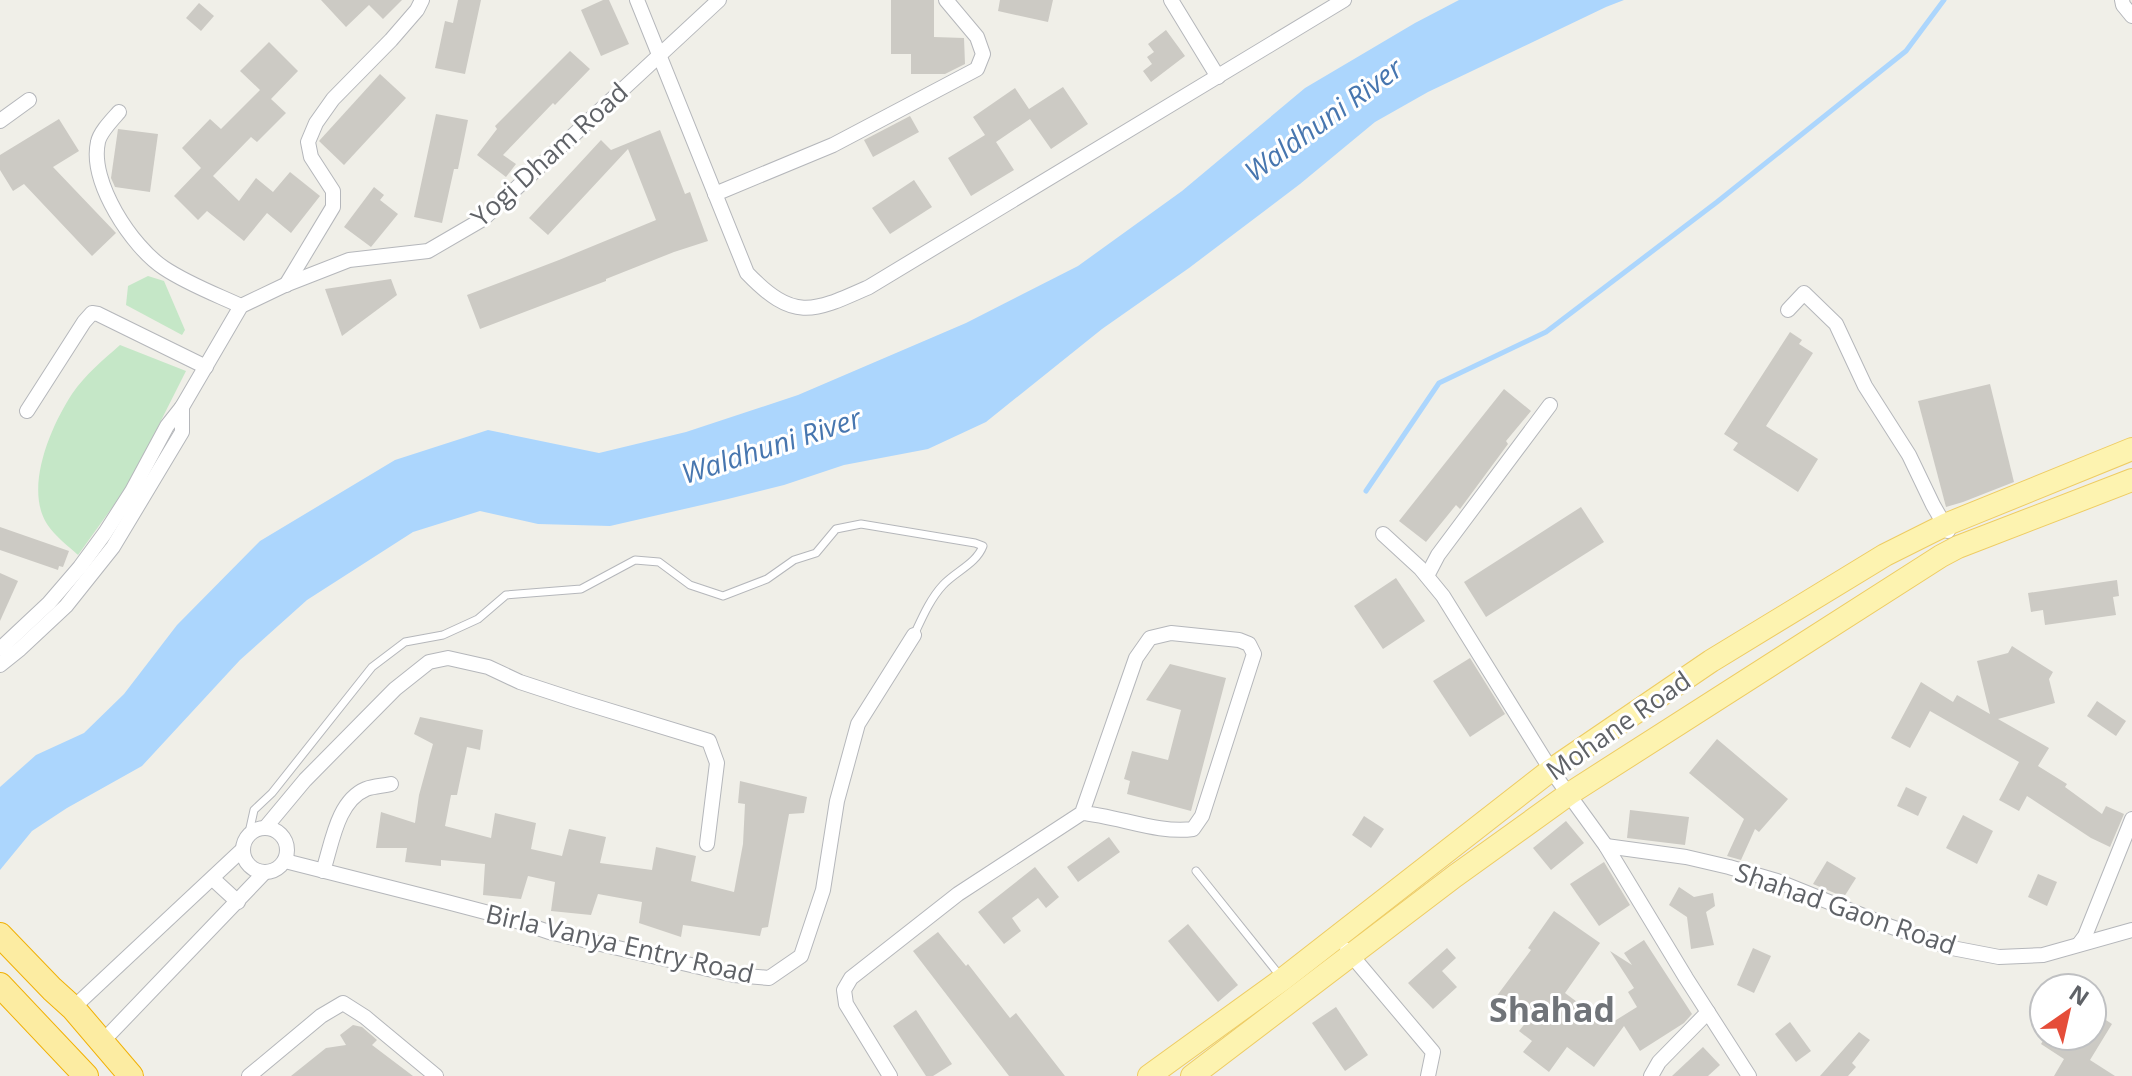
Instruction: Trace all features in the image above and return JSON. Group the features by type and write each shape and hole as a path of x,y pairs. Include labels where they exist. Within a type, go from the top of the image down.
{"highway":[{"path":"0,935 73,1008 131,1076"},
{"path":"0,985 86,1076"}],"main road":[{"name":"Mohane Road","path":"1149,1076 1283,979 1551,770 1711,661 1885,555 1945,525 2132,449"},
{"name":"Mohane Road","path":"1192,1076 1569,794 1958,547 2129,483"}],"street":[{"path":"285,285 333,207 333,191 311,157 308,142 316,123 333,99 391,40 422,0"},
{"path":"637,0 747,273 764,291 787,305 810,309 828,306 869,287 1344,0"},
{"name":"Yogi Dham Road","path":"241,306 349,260 428,251 483,219 719,0"},
{"path":"715,194 833,145 977,69 983,54 977,37 946,0"},
{"path":"1171,0 1218,77"},
{"path":"2122,0 2132,16"},
{"path":"0,121 29,100"},
{"path":"0,649 49,603 80,567 132,491 167,426 182,407 241,306 162,267 139,247 110,201 97,162 98,139 119,112"},
{"path":"1788,310 1804,293 1836,324 1865,386 1909,455 1958,547"},
{"path":"27,411 92,313 206,367"},
{"path":"1427,576 1438,555 1550,405"},
{"path":"0,665 66,606 113,547 182,432 182,407"},
{"path":"1383,534 1427,576 1443,596 1551,770 1606,846 1749,1076"},
{"path":"890,1076 846,1004 844,990 851,978 958,894 1082,813 1136,658 1150,638 1171,633 1239,640 1249,644 1254,654 1202,816 1193,829 1178,831 1082,813"},
{"name":"Birla Vanya Entry Road","path":"285,861 508,918 549,932 734,975 769,978 801,956 823,890 837,801 858,724 914,635"},
{"path":"73,1008 213,879 253,832 265,828 305,780 395,689 429,662 448,658 488,667 520,682 709,741 717,763 707,844"},
{"path":"323,871 340,817 347,805 364,790 391,784"},
{"path":"2079,944 2085,936 2132,819"},
{"path":"246,843 247,862 251,867 265,872 273,871 285,861 287,846 280,833 265,828"},
{"name":"Shahad Gaon Road","path":"1606,846 1686,857 1729,867 1777,881 1952,948 1999,957 2043,955 2132,930"},
{"path":"102,1042 265,872"},
{"path":"213,879 238,902"},
{"path":"1338,937 1433,1052 1428,1076"},
{"path":"249,1076 321,1016 343,1003 365,1017 436,1076"},
{"path":"1651,1076 1659,1062 1708,1012"}],"lane":[{"path":"246,843 254,810 272,793 372,667 405,642 443,635 478,619 506,595 581,589 635,560 659,562 690,585 723,596 767,579 794,560 816,553 836,529 861,524 983,546 980,556 942,586 914,635"},
{"path":"1196,871 1283,979"}],"green space":[{"path":"148,276 164,281 185,330 182,335 126,305 128,286"},
{"path":"120,345 186,371 129,484 78,555 47,524 38,493 39,475 49,440 72,394 88,374"}],"water":[{"name":"Waldhuni River","path":"1459,0 1624,0 1428,92 1375,122 1300,184 1102,329 986,422 928,449 844,465 784,485 610,526 538,524 480,511 413,532 307,600 240,660 142,766 32,831 0,870 0,787 36,755 84,733 124,694 177,625 260,541 395,460 488,430 599,453 686,432 798,395 966,323 1078,266 1182,191 1305,88"}],"building":[{"path":"321,0 402,0 383,19 369,5 346,27"},
{"path":"458,0 481,0 465,74 435,68 445,21 453,23"},
{"path":"609,0 629,44 601,56 581,10"},
{"path":"891,0 934,0 934,37 964,38 965,64 945,74 911,74 911,54 891,54"},
{"path":"1000,0 1053,0 1048,22 998,11"},
{"path":"199,3 214,16 201,31 186,18"},
{"path":"1166,30 1185,56 1151,82 1143,71 1152,64 1147,57 1154,52 1148,44"},
{"path":"269,42 298,71 271,99 286,113 257,142 251,137 213,176 239,201 256,178 273,192 290,172 320,196 291,233 267,213 244,241 207,211 198,220 174,196 201,168 182,148 210,119 221,129 260,90 240,71"},
{"path":"570,51 590,69 503,155 516,164 506,177 477,155 497,129 495,126"},
{"path":"380,74 406,98 344,165 319,141"},
{"path":"1063,87 1088,124 1051,149 1030,119 996,142 1014,170 971,196 948,158 985,135 973,117 1015,88 1029,109"},
{"path":"436,114 468,120 442,223 414,217"},
{"path":"910,116 919,132 873,157 864,140"},
{"path":"59,119 79,151 53,167 116,233 92,256 24,184 13,191 0,170 0,155"},
{"path":"118,129 158,134 150,192 115,187 111,178"},
{"path":"660,130 685,194 690,192 708,241 480,329 467,295 656,220 628,149 548,235 529,218 601,140 611,150"},
{"path":"914,180 932,207 890,234 872,208"},
{"path":"374,187 384,195 380,200 398,214 371,247 344,227"},
{"path":"391,279 397,295 342,336 325,289"},
{"path":"1790,332 1802,340 1799,344 1813,353 1766,426 1818,459 1798,492 1733,450 1738,443 1724,434"},
{"path":"1990,384 2014,482 1946,507 1918,401"},
{"path":"1504,389 1531,411 1506,441 1508,444 1460,509 1456,505 1426,542 1399,521"},
{"path":"1581,507 1604,542 1486,617 1464,582"},
{"path":"0,527 69,551 63,567 59,566 58,570 0,550"},
{"path":"0,573 18,581 0,621"},
{"path":"1396,578 1425,621 1383,649 1354,606"},
{"path":"2117,580 2119,596 2113,597 2116,615 2045,625 2043,610 2031,612 2028,593"},
{"path":"2012,646 2053,672 2049,679 2055,703 1998,719 2049,748 2038,766 2067,784 2065,787 2102,814 2106,806 2124,814 2110,847 2027,796 2019,811 1999,800 2019,762 1930,711 1910,748 1891,738 1921,682 1953,702 1957,695 1990,714 1977,661 2008,653"},
{"path":"1470,658 1505,714 1470,737 1433,681"},
{"path":"1170,664 1226,678 1191,811 1127,794 1130,781 1124,779 1132,751 1168,760 1181,710 1146,700"},
{"path":"2097,701 2126,721 2116,736 2087,716"},
{"path":"420,717 483,730 480,750 467,747 457,795 451,795 445,826 491,838 495,813 536,823 531,849 562,856 569,829 606,837 600,863 652,870 656,847 696,856 691,881 734,892 743,844 745,804 738,803 740,781 807,797 804,813 789,814 768,927 762,928 760,936 683,925 681,937 639,923 642,902 598,894 591,915 551,911 555,882 528,876 521,899 483,895 485,864 441,860 441,866 405,862 407,848 376,848 381,812 415,823 433,744 414,734"},
{"path":"1717,739 1788,799 1759,832 1755,829 1741,860 1727,856 1744,819 1689,773"},
{"path":"1906,787 1927,797 1918,816 1897,806"},
{"path":"1630,810 1689,817 1685,845 1627,838"},
{"path":"1963,815 1993,831 1977,864 1946,848"},
{"path":"1364,816 1384,829 1371,848 1352,835"},
{"path":"1566,821 1584,843 1551,870 1533,848"},
{"path":"1109,837 1120,852 1078,882 1067,867"},
{"path":"1827,861 1856,878 1844,897 1813,884"},
{"path":"1604,862 1630,905 1599,926 1570,884"},
{"path":"1035,867 1059,897 1046,908 1038,898 1012,918 1021,931 1004,944 978,912"},
{"path":"2038,874 2057,882 2047,906 2028,897"},
{"path":"1679,887 1694,897 1713,893 1715,906 1706,912 1714,945 1691,949 1687,917 1669,905"},
{"path":"1554,911 1600,943 1565,993 1608,1025 1637,1007 1628,992 1634,988 1610,951 1632,965 1624,953 1644,940 1692,1014 1684,1023 1640,1051 1624,1026 1594,1067 1567,1047 1549,1072 1523,1052 1532,1041 1519,1031 1527,1021 1496,997 1531,950 1528,948"},
{"path":"1188,924 1238,985 1218,1002 1168,941"},
{"path":"938,932 966,966 968,964 1010,1018 1016,1013 1065,1076 1009,1076 913,951"},
{"path":"1447,948 1456,958 1442,971 1457,987 1433,1009 1408,983"},
{"path":"1753,948 1771,956 1754,993 1737,985"},
{"path":"1336,1007 1368,1055 1345,1071 1312,1023"},
{"path":"916,1010 952,1064 933,1076 926,1076 893,1026"},
{"path":"1790,1022 1811,1051 1796,1062 1775,1034"},
{"path":"353,1025 362,1027 377,1040 372,1045 413,1076 291,1076 326,1048 346,1045 340,1035"},
{"path":"1859,1032 1870,1040 1852,1063 1856,1067 1848,1076 1820,1076"},
{"path":"1703,1047 1720,1065 1708,1076 1672,1076"},
{"path":"2053,1052 2095,1052 2090,1060 2115,1076 2054,1076 2064,1059"}],"waterway":[{"path":"1366,491 1439,383 1546,332 1717,202 1906,51 1944,0"}],"district":[{"name":"Shahad","path":"1552,1009"}]}
